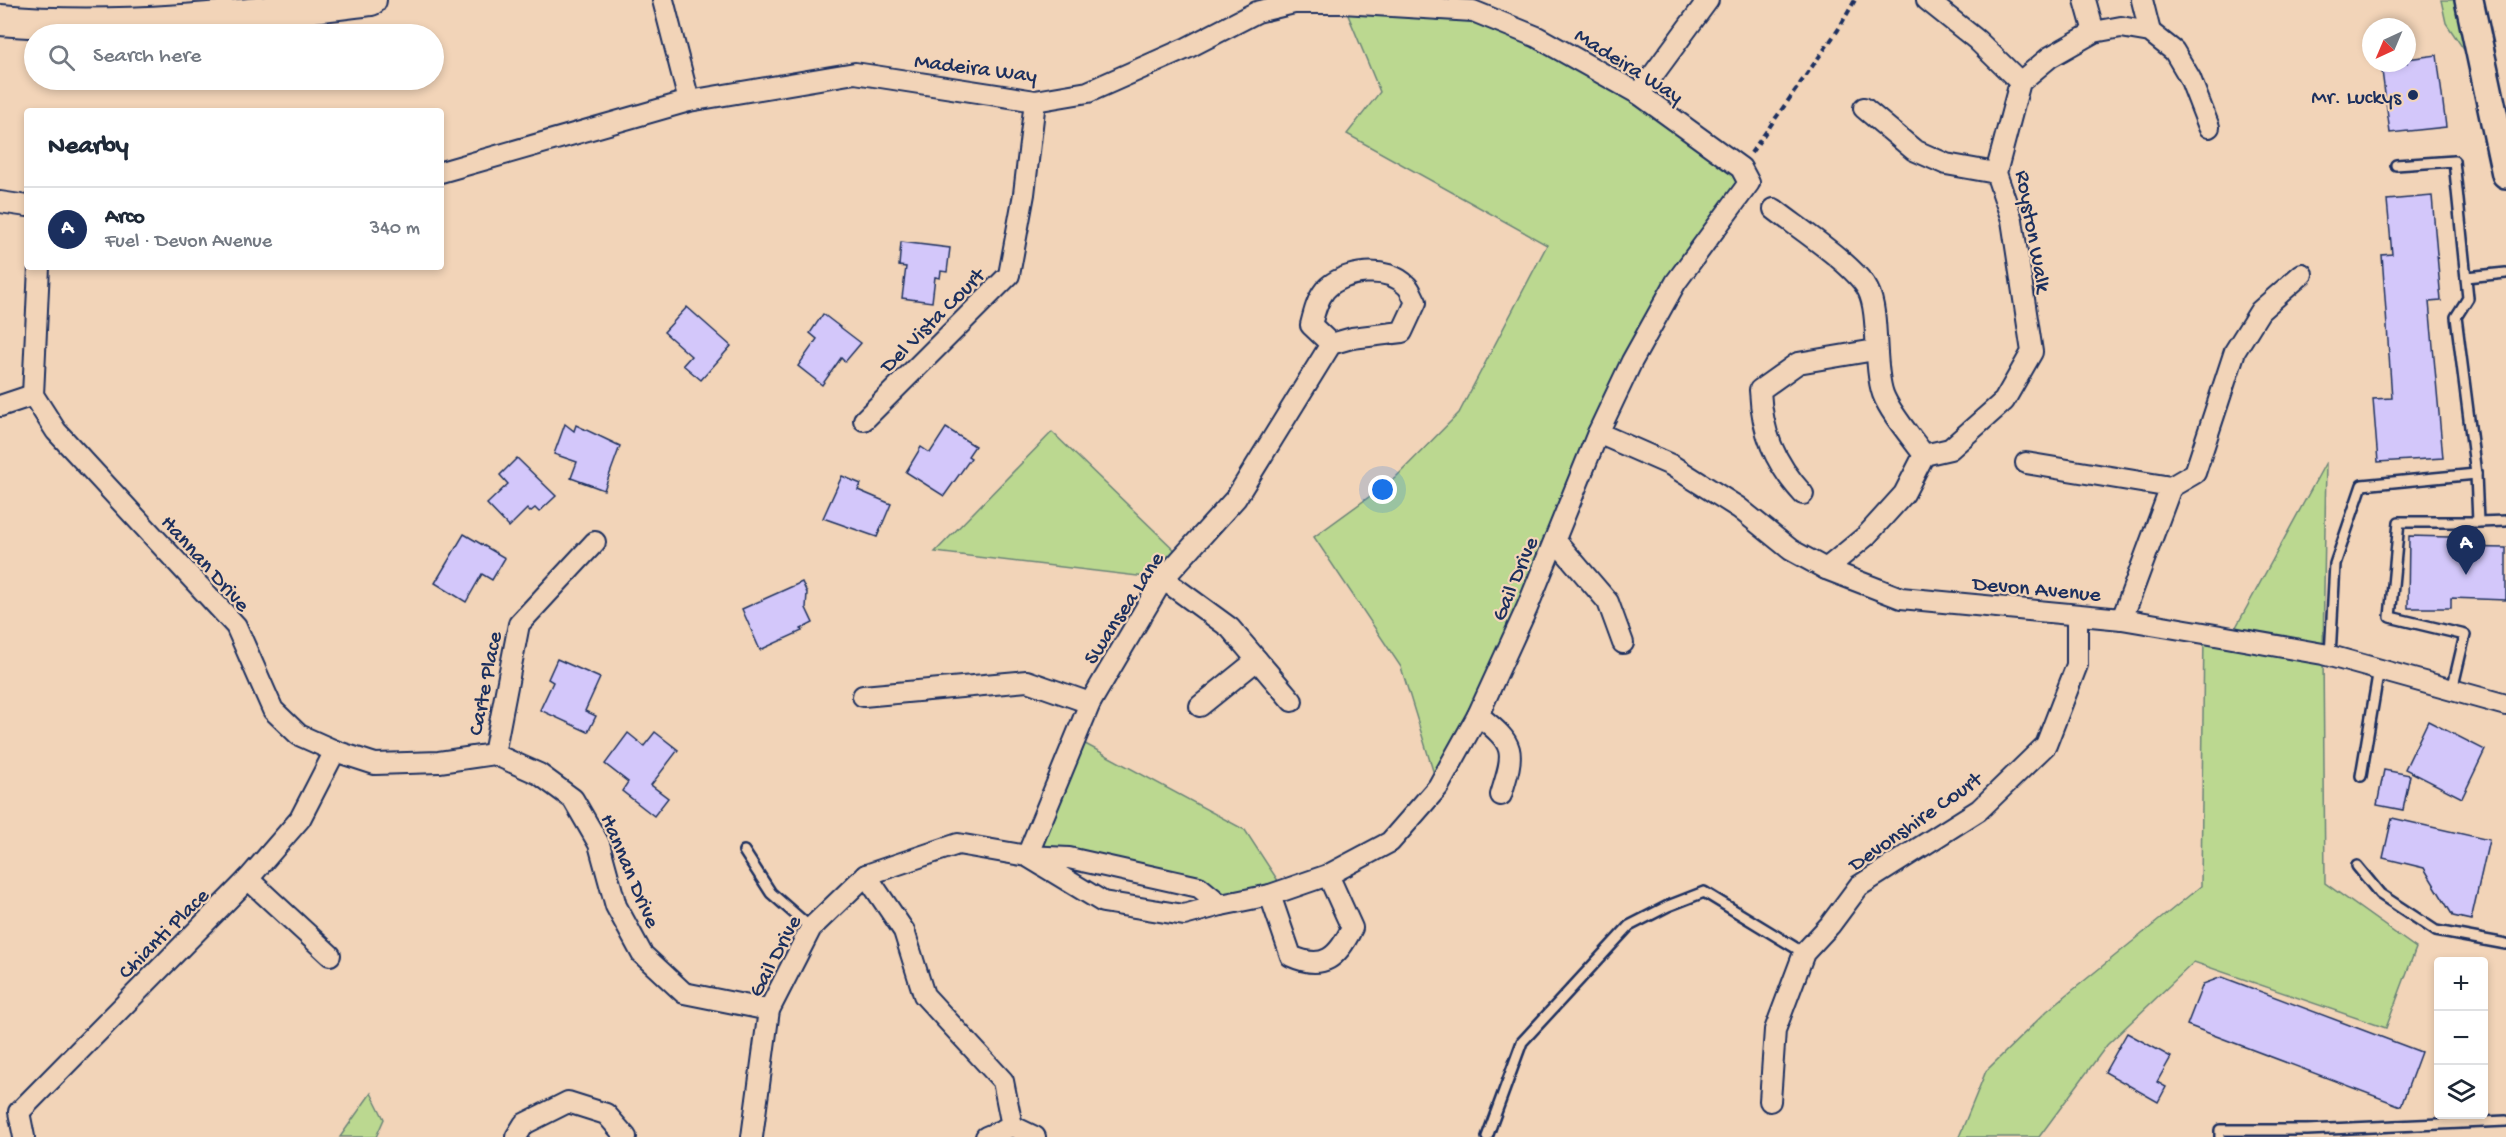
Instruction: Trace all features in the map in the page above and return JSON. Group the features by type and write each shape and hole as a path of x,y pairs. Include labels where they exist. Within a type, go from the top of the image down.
{"main road":[{"path":"0,20 35,23 196,21 370,0"},
{"path":"2469,0 2506,174"}],"street":[{"path":"663,0 689,101"},
{"path":"1639,94 1708,0"},
{"path":"1927,0 1977,40 2019,82 2050,57 2094,32 2121,27 2150,32 2174,51 2190,78 2209,126"},
{"path":"2085,0 2094,32"},
{"path":"2142,0 2150,32"},
{"name":"Madeira Way","path":"444,171 689,101 855,74 1035,101 1088,92 1187,48 1257,12 1294,3 1343,3 1473,11 1538,37 1639,94 1741,168"},
{"name":"Royston Walk","path":"1924,455 1950,449 2004,401 2032,352 2012,220 1996,173 2019,82"},
{"name":"Del Vista Court","path":"864,420 1009,275 1024,194 1035,101"},
{"path":"1864,108 1914,150 1946,164 1996,173"},
{"name":"Gail Drive","path":"1027,856 1104,902 1184,915 1270,895 1328,875 1390,842 1438,787 1478,716 1555,540 1598,433 1632,361 1676,282 1749,183 1741,168"},
{"path":"0,202 24,206"},
{"path":"1774,209 1843,264 1869,291 1876,334 1875,350 1883,395 1924,455 1904,494 1866,536 1826,568"},
{"path":"0,406 33,395 39,270"},
{"path":"1382,272 1406,285 1416,302 1402,332 1352,338 1330,344 1311,325 1315,309 1325,290 1345,276 1382,272"},
{"path":"2122,619 2171,487 2195,473 2235,351 2260,310 2302,274"},
{"name":"Swansea Lane","path":"1027,856 1090,703 1163,579 1236,498 1330,344"},
{"path":"1803,494 1782,471 1761,419 1760,390 1798,363 1875,350"},
{"name":"Hannan Drive","path":"33,395 56,431 236,626 273,710 298,735 335,751 375,764 439,762 494,754 539,774 573,799 599,844 616,906 642,954 684,993 769,1010"},
{"name":"Devon Avenue","path":"1598,433 1671,465 1739,508 1791,550 1826,568 1901,598 2122,619 2330,656 2506,705"},
{"path":"2026,462 2171,487"},
{"path":"1555,540 1608,602 1623,643"},
{"name":"Carte Place","path":"494,754 519,624 595,542"},
{"path":"1163,579 1230,628 1292,701"},
{"name":"Devonshire Court","path":"1770,1101 1775,1030 1804,953 1859,886 1979,810 2046,745 2077,665 2077,616"},
{"path":"1200,706 1257,660"},
{"path":"863,696 1027,681 1090,703"},
{"path":"1478,716 1504,736 1512,762 1501,795"},
{"name":"Chianti Place","path":"24,1137 19,1112 248,879 300,819 335,751"},
{"name":"Gail Drive","path":"752,1137 769,1010 811,928 866,875 958,843 1027,856 1069,858 1199,887 1221,905"},
{"path":"866,875 904,931 924,994 1004,1081 1012,1126"},
{"path":"1270,895 1291,956 1304,962 1329,960 1341,950 1352,928 1328,875"},
{"path":"248,879 330,955"},
{"path":"516,1137 525,1124 568,1102 606,1114 626,1137"},
{"path":"986,1137 1012,1126 1035,1137"}],"lane":[{"path":"2396,165 2454,161 2468,298 2456,317 2476,474 2478,522"},
{"path":"2466,277 2506,273"},
{"path":"2330,656 2335,564 2362,485 2476,474"},
{"path":"2452,690 2465,635 2390,618 2399,522 2506,521"},
{"path":"2361,776 2379,669"},
{"path":"744,851 771,893 811,928"},
{"path":"2357,866 2380,894 2436,931 2506,944"},
{"path":"1487,1137 1522,1042 1629,926 1668,906 1704,892 1804,953"},
{"path":"2220,1137 2220,1130 2307,1130 2506,1121"}],"path":[{"path":"1741,168 1838,30 1855,0"}],"green space":[{"path":"2441,0 2469,0 2487,84 2446,23"},
{"path":"1343,3 1473,11 1639,94 1749,183 1676,282 1438,787 1401,667 1314,537 1395,478 1459,413 1547,245 1347,134 1380,92"},
{"path":"1052,432 1182,557 1163,579 935,552"},
{"path":"2326,462 2323,654 2325,883 2416,948 2386,1028 2194,962 2107,1045 2039,1137 1959,1137 1986,1071 2047,1011 2201,886 2204,633 2230,638"},
{"path":"1076,739 1245,830 1284,890 1221,905 1199,887 1027,856"},
{"path":"371,1093 384,1119 376,1137 340,1137"}],"building":[{"name":"Mr. Luckys","path":"2437,55 2446,127 2390,133 2382,72 2416,72 2416,58"},
{"path":"2432,196 2441,301 2429,302 2443,458 2378,462 2373,399 2392,398 2382,255 2392,254 2387,200"},
{"path":"901,242 950,248 947,272 941,271 940,278 935,277 932,302 902,298 906,267 899,266"},
{"path":"687,307 731,346 701,380 683,365 691,356 664,332"},
{"path":"823,314 861,343 845,362 841,358 822,385 798,366 817,339 810,333"},
{"path":"565,424 574,431 576,425 620,446 604,490 571,478 577,462 554,454"},
{"path":"946,428 975,446 968,456 971,458 944,496 906,472 921,447 930,453"},
{"path":"517,458 556,496 539,512 535,508 530,512 527,509 509,527 487,504 508,484 500,475"},
{"path":"842,476 861,484 858,490 891,504 877,537 823,518"},
{"path":"464,534 505,558 492,580 482,574 466,602 435,583"},
{"path":"2409,536 2449,537 2449,547 2506,548 2506,600 2451,598 2451,608 2408,608"},
{"path":"802,582 807,593 806,608 813,623 801,629 802,631 760,650 742,609"},
{"path":"557,659 600,678 585,711 596,716 588,732 540,710 553,682 548,679"},
{"path":"2428,721 2485,750 2462,798 2405,769"},
{"path":"655,732 678,750 651,785 668,798 654,816 622,791 628,782 605,764 628,733 644,746"},
{"path":"2384,770 2410,775 2403,810 2377,805"},
{"path":"2392,818 2489,840 2471,920 2453,916 2424,868 2383,858"},
{"path":"2222,977 2421,1052 2401,1106 2187,1025 2203,984"},
{"path":"2127,1033 2171,1057 2157,1082 2166,1087 2158,1102 2105,1072"}],"place":[{"name":"Mr. Luckys","path":"2413,95"},
{"name":"Arco","path":"2466,575"}]}
